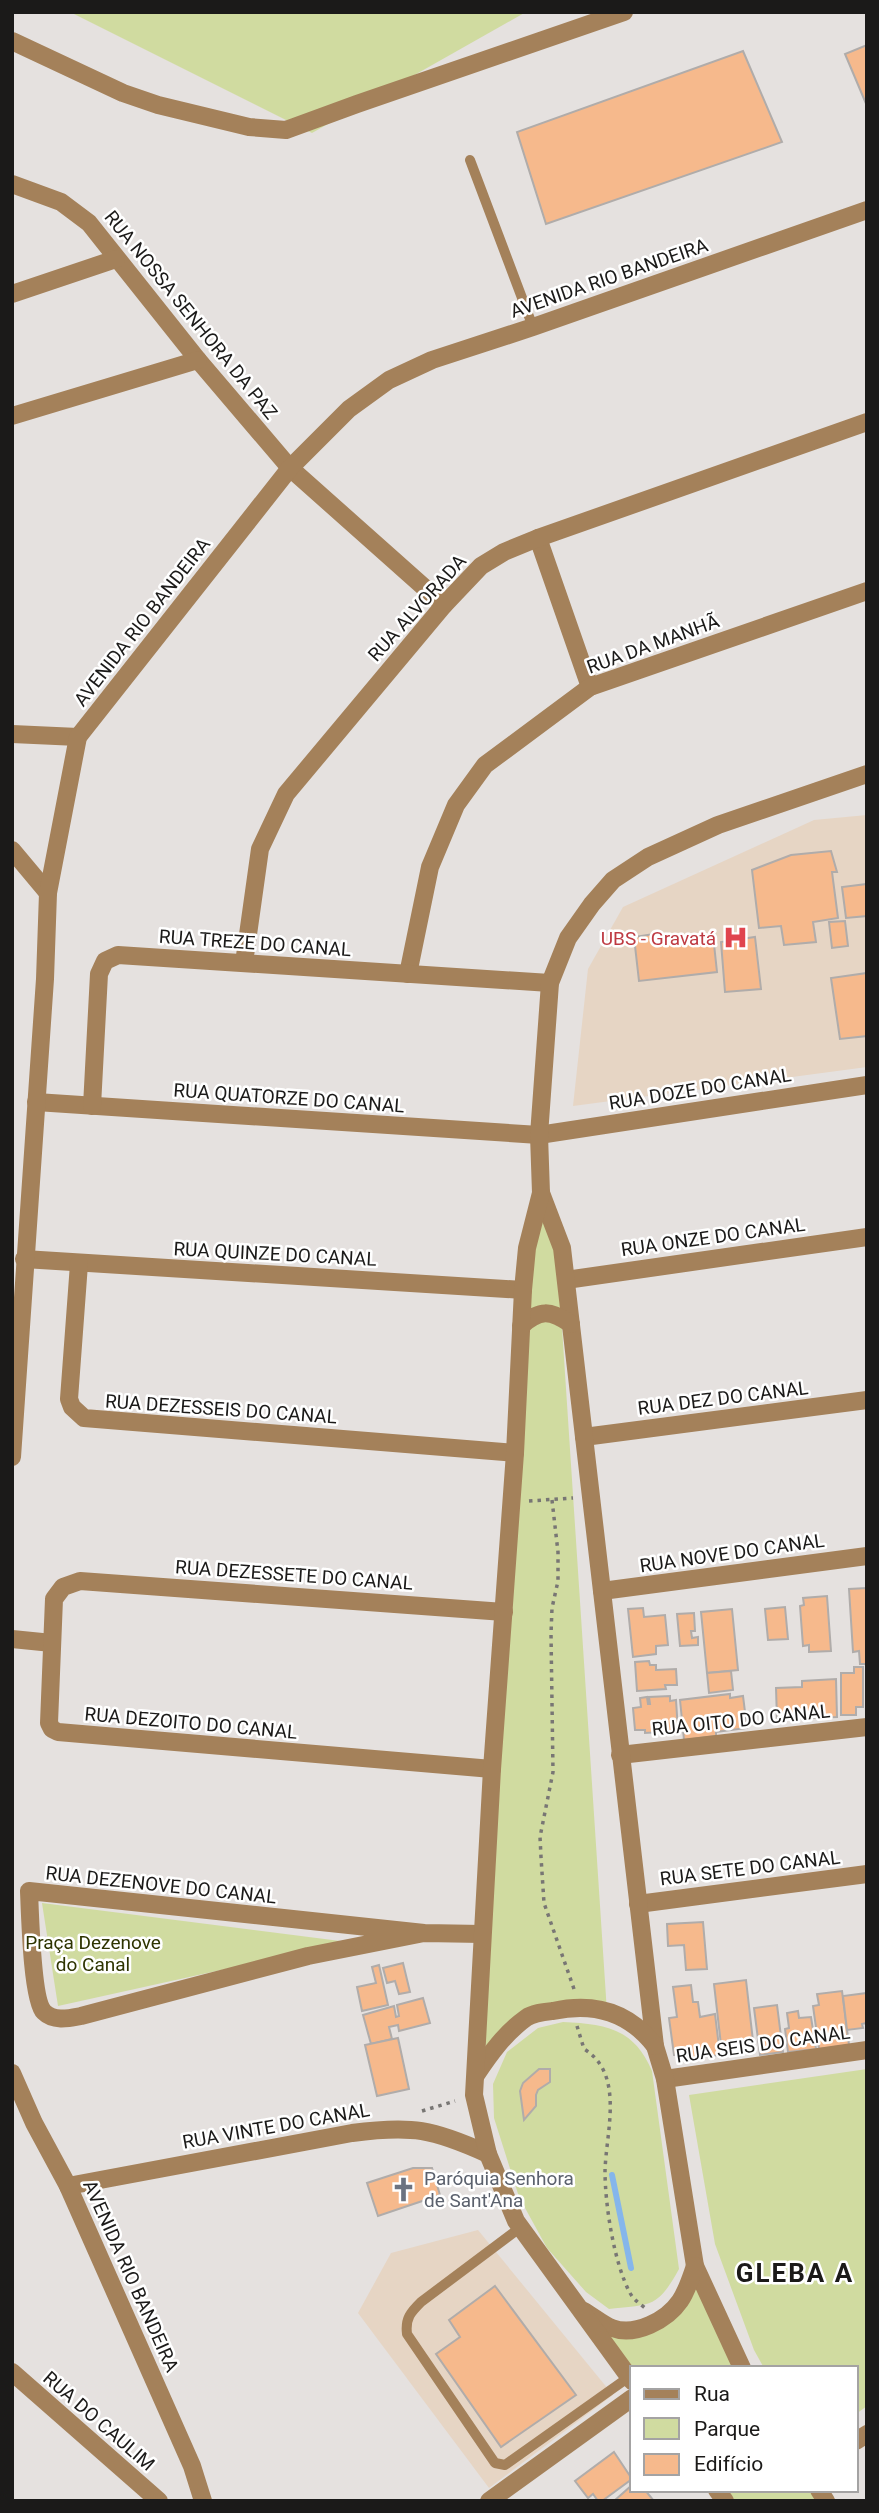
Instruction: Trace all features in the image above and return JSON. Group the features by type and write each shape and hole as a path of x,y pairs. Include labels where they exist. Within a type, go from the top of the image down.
{"street":[{"path":"12,41 123,93 199,117 249,127 286,130 624,12"},
{"name":"RUA NOSSA SENHORA DA PAZ","path":"12,184 61,202 89,223 198,360 290,468 443,605"},
{"name":"AVENIDA RIO BANDEIRA","path":"12,1457 17,1289 24,1259 45,979 48,893 78,737 290,468 349,409 389,380 432,360 867,210"},
{"path":"12,294 116,259"},
{"path":"12,416 198,360"},
{"name":"RUA ALVORADA","path":"244,963 260,849 286,794 443,605 481,566 504,552 538,538 867,422"},
{"path":"538,538 590,687"},
{"name":"RUA DA MANHÃ","path":"408,974 430,867 457,806 485,765 590,687 867,592"},
{"path":"12,733 78,737"},
{"path":"630,2378 521,2227 488,2154 474,2095 523,1290 527,1248 541,1193 539,1135 550,983 568,938 592,904 625,872 648,857 718,825 867,774"},
{"path":"12,850 48,893"},
{"name":"RUA TREZE DO CANAL","path":"92,1106 99,974 105,961 118,955 550,983"},
{"name":"RUA DOZE DO CANAL","path":"539,1135 867,1085"},
{"name":"RUA QUATORZE DO CANAL","path":"36,1102 539,1135"},
{"path":"541,1193 562,1248 655,2046 665,2080 695,2266 741,2366"},
{"name":"RUA ONZE DO CANAL","path":"566,1280 867,1237"},
{"name":"RUA QUINZE DO CANAL","path":"24,1259 523,1290"},
{"name":"RUA DEZESSEIS DO CANAL","path":"79,1264 69,1399 72,1407 84,1418 515,1453"},
{"path":"521,1326 533,1315 545,1313 558,1315 571,1324"},
{"name":"RUA DEZ DO CANAL","path":"584,1437 867,1400"},
{"name":"RUA NOVE DO CANAL","path":"602,1591 867,1556"},
{"name":"RUA DEZESSETE DO CANAL","path":"80,1581 504,1612"},
{"name":"RUA DEZOITO DO CANAL","path":"80,1581 63,1587 54,1599 49,1723 52,1729 58,1732 492,1769"},
{"path":"12,1639 52,1643"},
{"name":"RUA OITO DO CANAL","path":"620,1755 867,1727"},
{"name":"RUA SETE DO CANAL","path":"638,1904 867,1874"},
{"name":"RUA DEZENOVE DO CANAL","path":"424,1933 308,1956 60,2019 45,2014 41,2008 36,1981 29,1891 424,1933 482,1934"},
{"path":"475,2076 499,2043 528,2016 576,2006 607,2012 628,2021 646,2034 655,2046"},
{"name":"RUA SEIS DO CANAL","path":"665,2080 867,2050"},
{"name":"AVENIDA RIO BANDEIRA","path":"12,2073 34,2123 68,2186 192,2466 203,2501"},
{"name":"RUA VINTE DO CANAL","path":"68,2186 392,2127 448,2136 488,2154"},
{"path":"578,2308 614,2328 631,2330 644,2327 679,2303 695,2266"},
{"name":"RUA DO CAULIM","path":"12,2372 159,2501"},
{"path":"493,2500 630,2399"}],"lane":[{"path":"470,160 533,327"},
{"path":"521,2227 421,2302 409,2314 406,2323 407,2334 495,2463 505,2465 630,2380"}],"path":[{"path":"521,1502 579,1498"},
{"path":"552,1500 558,1552 558,1581 552,1608 551,1634 553,1772 540,1837 544,1903 575,1994"},
{"path":"577,2026 584,2049 596,2057 607,2082 610,2132 605,2172 609,2211 623,2277 635,2300 647,2310"}],"shaded area":[{"name":"UBS - Gravatá","path":"867,815 867,1067 573,1106 588,969 623,907 814,820"},
{"path":"478,2230 613,2395 489,2488 358,2313 391,2253"}],"green space":[{"path":"70,12 526,12 312,133"},
{"path":"541,1151 559,1282 607,2012 529,2016 487,2059 480,1996"},
{"name":"Praça Dezenove do Canal","path":"42,1903 348,1942 58,2006"},
{"path":"563,2022 605,2027 627,2037 645,2057 652,2071 679,2269 665,2291 644,2305 609,2309 586,2292 547,2248 519,2197 494,2118 493,2084 507,2052 538,2028"},
{"path":"867,2069 867,2406 858,2413 858,2366 763,2366 754,2350 715,2244 689,2095"},
{"path":"695,2266 741,2366 630,2366 578,2308 618,2330 654,2322"},
{"path":"718,2492 820,2492 825,2501 725,2501"}],"building":[{"path":"867,45 867,106 845,54"},
{"path":"743,51 782,142 546,224 517,132"},
{"path":"831,851 837,872 832,872 838,918 813,922 816,942 784,945 781,926 759,928 752,870 791,855"},
{"path":"867,884 867,916 846,918 842,887"},
{"path":"845,921 848,946 832,948 829,922"},
{"path":"661,933 662,943 713,935 717,972 639,981 634,937"},
{"path":"755,937 761,989 725,992 721,942"},
{"path":"867,973 867,1036 840,1039 831,978"},
{"path":"867,1588 867,1664 860,1664 859,1651 853,1652 849,1589"},
{"path":"827,1596 831,1651 809,1652 809,1645 803,1646 800,1606 804,1605 803,1598"},
{"path":"785,1607 788,1639 768,1640 765,1609"},
{"path":"643,1608 644,1617 665,1615 668,1645 656,1646 656,1654 633,1657 628,1609"},
{"path":"732,1609 738,1670 707,1673 701,1612"},
{"path":"694,1613 695,1631 691,1631 692,1638 698,1637 698,1645 680,1646 677,1614"},
{"path":"649,1661 650,1665 656,1665 656,1670 676,1669 677,1685 665,1685 666,1689 637,1691 635,1662"},
{"path":"854,1667 863,1667 863,1707 856,1707 856,1715 841,1715 841,1673 854,1673"},
{"path":"731,1671 733,1690 709,1693 707,1673"},
{"path":"836,1679 837,1717 777,1719 776,1688 802,1687 802,1681"},
{"path":"730,1694 730,1698 743,1696 747,1728 684,1740 680,1700"},
{"path":"670,1696 670,1701 676,1700 678,1731 645,1733 645,1730 635,1730 633,1708 641,1707 640,1698 647,1697 650,1704 649,1697"},
{"path":"703,1922 707,1969 686,1970 684,1945 668,1946 667,1924"},
{"path":"403,1963 410,1992 399,1994 395,1981 387,1983 383,1968"},
{"path":"379,1965 388,2005 362,2011 357,1987 376,1983 372,1967"},
{"path":"746,1980 753,2041 721,2045 714,1984"},
{"path":"691,1985 693,2002 698,2002 700,2017 715,2014 720,2055 687,2059 687,2054 674,2055 669,2018 677,2017 673,1987"},
{"path":"842,1991 849,2045 819,2049 813,2006 819,2005 817,1994"},
{"path":"867,1993 867,2028 866,2023 862,2024 863,2028 847,2030 843,1996"},
{"path":"423,1998 430,2023 399,2031 398,2025 389,2027 392,2039 371,2044 363,2015 394,2006 396,2017 399,2016 397,2005"},
{"path":"777,2005 783,2052 760,2055 754,2008"},
{"path":"798,2011 799,2018 811,2017 816,2049 788,2052 785,2029 789,2028 787,2013"},
{"path":"398,2038 409,2089 377,2096 365,2045"},
{"path":"539,2069 550,2069 550,2082 538,2090 536,2106 524,2120 520,2091 523,2083"},
{"name":"Paróquia Senhora de Sant'Ana","path":"413,2168 432,2168 440,2195 378,2216 367,2183"},
{"path":"495,2286 576,2395 501,2447 436,2354 460,2337 449,2320"},
{"path":"614,2452 630,2476 630,2480 602,2501 598,2501 593,2494 588,2498 575,2481"},
{"path":"630,2487 630,2492 647,2492 654,2501 614,2501"}],"waterway":[{"path":"612,2175 631,2268"}],"place":[{"name":"UBS - Gravatá","path":"736,938"},
{"name":"Paróquia Senhora de Sant'Ana","path":"404,2189"}],"district":[{"name":"GLEBA A","path":"795,2273"}]}
